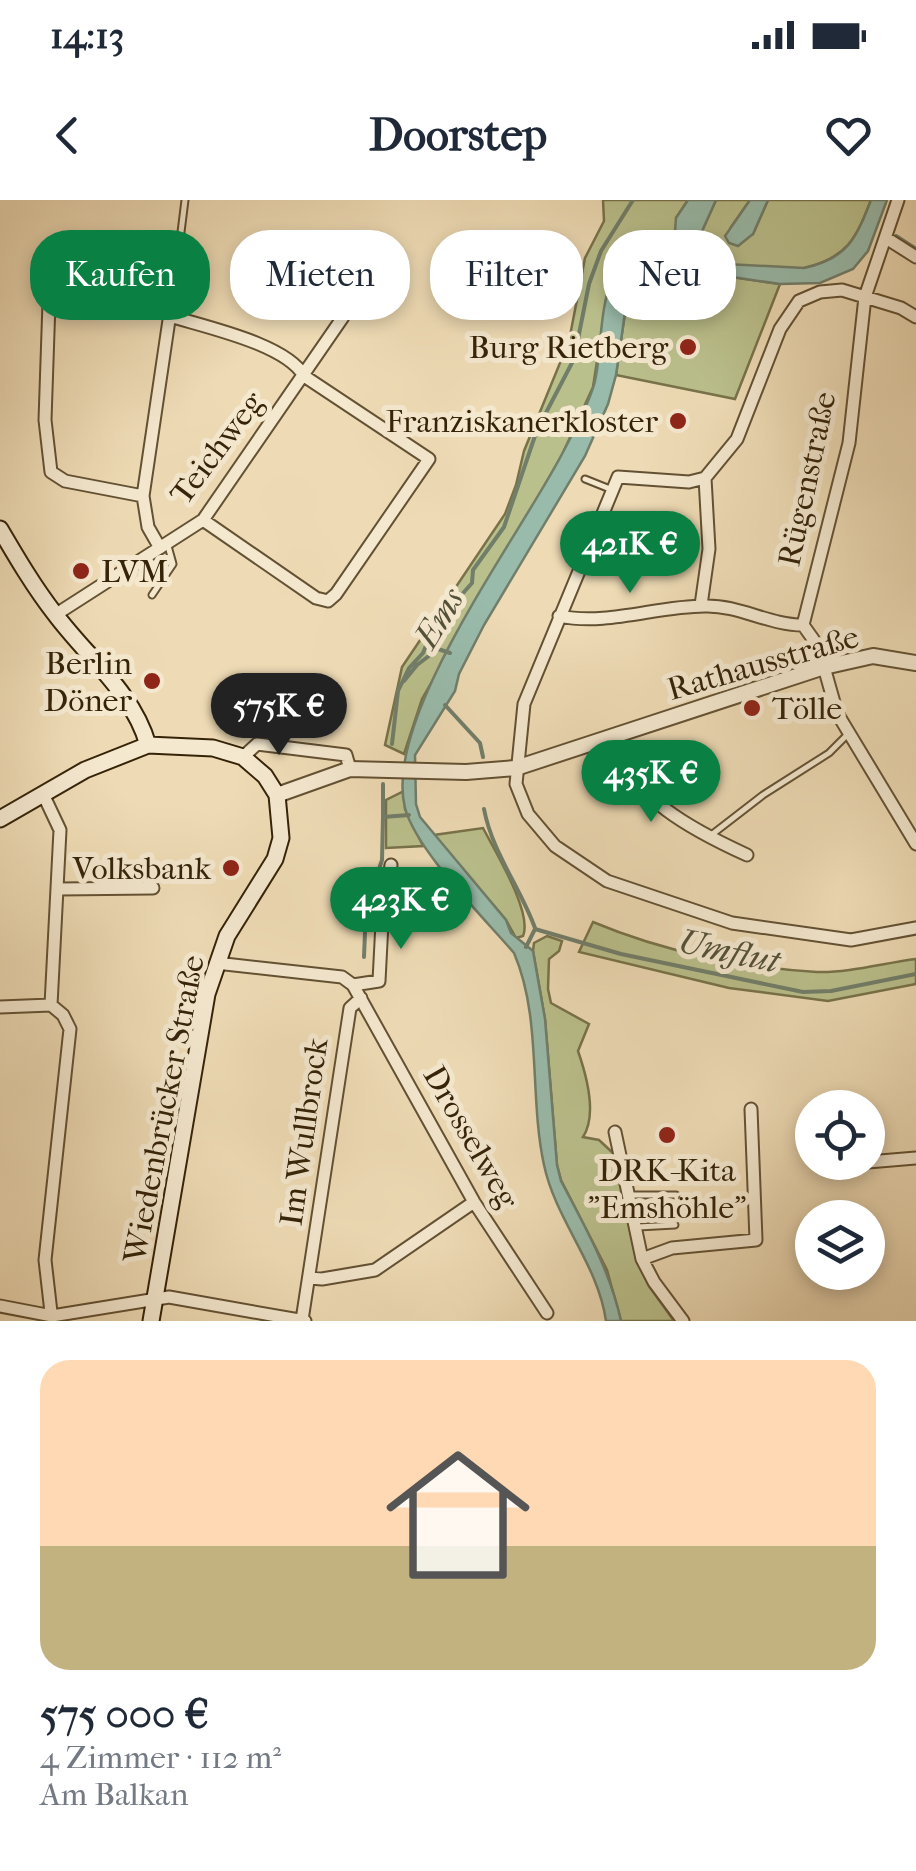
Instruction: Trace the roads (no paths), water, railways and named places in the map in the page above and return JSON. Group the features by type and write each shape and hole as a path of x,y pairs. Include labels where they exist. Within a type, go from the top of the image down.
{"main road":[{"path":"0,529 55,615 142,722 148,745"},
{"path":"0,818 85,770 148,745 214,748 244,757 266,776 277,796"},
{"name":"Wiedenbrücker Straße","path":"152,1321 207,994 227,936 274,859 281,838 277,796"}],"street":[{"name":"Rügenstraße","path":"803,625 849,443 866,297 898,200"},
{"path":"886,238 916,257"},
{"path":"916,317 901,308 842,290 820,292 799,301 780,329 737,439 705,478 688,482 618,478 524,704 516,768 516,784 528,814 556,846 607,881 638,894 732,924 852,940 916,928"},
{"path":"48,320 45,420 51,472 65,481 142,496"},
{"path":"164,546 148,527 142,496 169,320"},
{"path":"183,320 243,338 297,364 304,376 429,459 336,594 328,600 316,598 203,520"},
{"name":"Teichweg","path":"55,615 203,520 341,320"},
{"path":"700,606 709,549 705,478"},
{"path":"559,616 639,616 722,606 786,625 803,625 824,667 838,713 916,844"},
{"name":"Rathausstraße","path":"277,796 350,769 425,772 516,768 824,667 873,656 916,662"},
{"path":"610,738 619,761 662,808 708,838 747,855"},
{"path":"244,757 257,744 346,755 350,769"},
{"path":"43,794 60,830 51,1005"},
{"path":"216,963 342,977 354,985 380,981 382,924 391,864"},
{"path":"59,890 153,888"},
{"name":"Drosselweg","path":"354,985 474,1202 547,1313"},
{"name":"Im Wullbrock","path":"304,1320 350,1008 360,998"},
{"path":"0,1007 51,1005 63,1015 70,1029 45,1260 52,1318"},
{"path":"642,1260 672,1248 756,1240 750,1109"},
{"path":"615,1132 642,1260 682,1321"},
{"path":"885,1161 916,1158"},
{"path":"310,1278 375,1270 474,1202"},
{"path":"0,1306 52,1318 169,1297 304,1320"}],"lane":[{"path":"181,230 185,200"},
{"path":"585,479 612,490"},
{"path":"152,595 173,564 172,553 164,546"},
{"path":"708,838 763,795 829,753 850,732"},
{"path":"629,1195 676,1195"},
{"path":"636,1227 675,1225"}],"waterway":[{"name":"Ems","path":"392,744 398,691 409,668 423,653 434,626 472,583 473,570 504,527 537,430 574,359 589,284 601,251 633,200"},
{"name":"Umflut","path":"896,236 916,249"},
{"name":"Ems","path":"404,681 438,649 450,653"},
{"name":"Umflut","path":"445,705 480,743 483,757"},
{"path":"383,784 383,817 409,815"},
{"name":"Umflut","path":"484,809 493,840 535,928"},
{"path":"364,957 366,908 382,860 383,817"},
{"name":"Umflut","path":"526,947 535,929 621,954 803,992 831,991 916,974"}],"place":[{"name":"Burg Rietberg","path":"688,347"},
{"name":"Franziskanerkloster","path":"678,421"},
{"name":"LVM","path":"81,571"},
{"name":"Berlin Döner","path":"152,681"},
{"name":"Tölle","path":"752,708"},
{"name":"Volksbank","path":"231,868"},
{"name":"DRK-Kita \"Emshöhle\"","path":"667,1135"}]}
